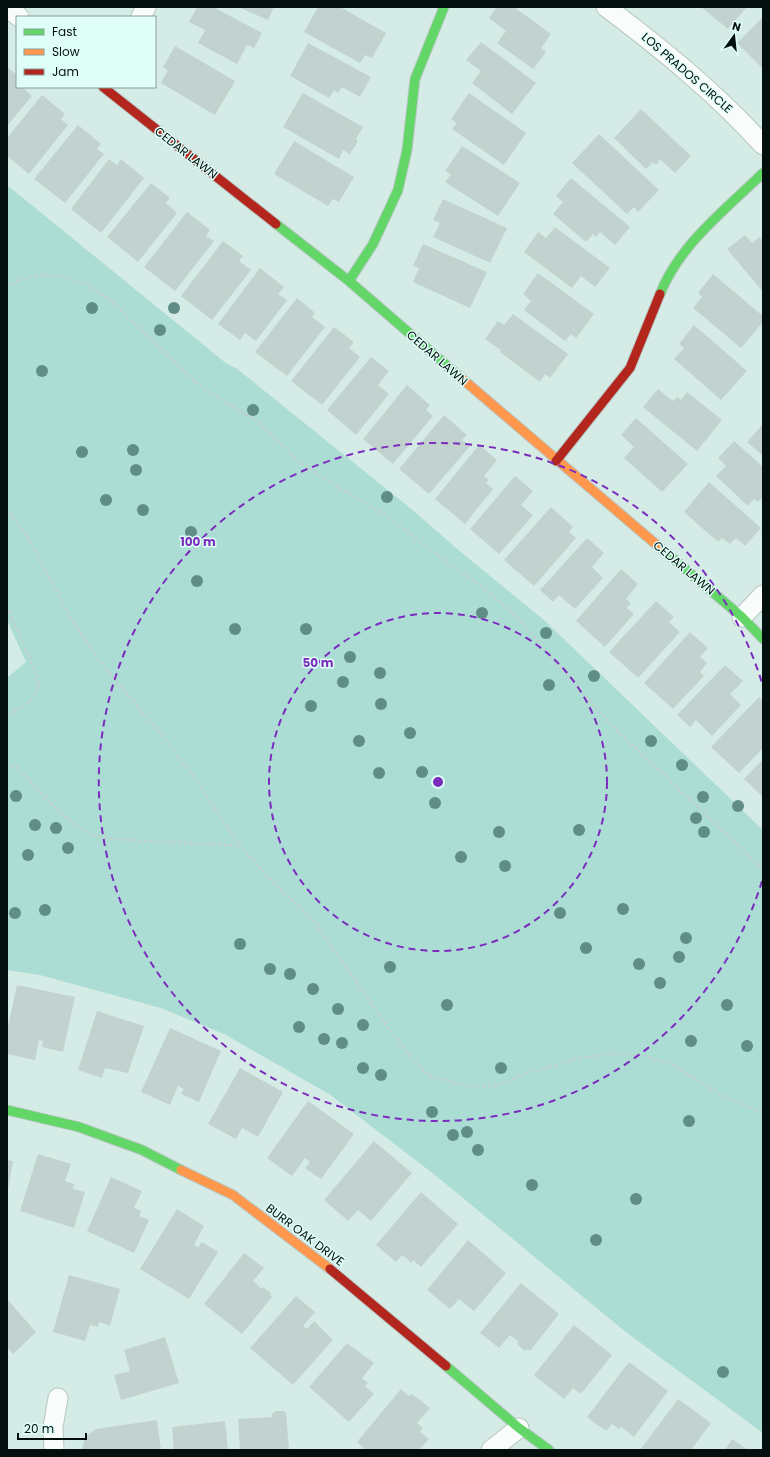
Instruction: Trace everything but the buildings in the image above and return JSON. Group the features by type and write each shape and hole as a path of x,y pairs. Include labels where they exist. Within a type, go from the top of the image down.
{"street":[{"path":"7,7 18,16"},
{"path":"142,16 146,7"},
{"path":"349,281 373,244 398,190 407,150 416,79 444,7"},
{"name":"LOS PRADOS CIRCLE","path":"606,7 658,46 739,119 763,145"},
{"name":"CEDAR LAWN","path":"104,88 349,281 556,461 742,617 763,638"},
{"path":"556,461 630,368 665,282 687,247 763,173"},
{"path":"742,617 763,595"},
{"name":"BURR OAK DRIVE","path":"7,1110 79,1127 142,1150 233,1196 323,1262 519,1428 549,1450"},
{"path":"54,1450 53,1427 58,1398"},
{"path":"491,1450 519,1428"}],"path":[{"path":"7,286 20,280 45,274 86,284 114,304 202,388 258,422 301,463 336,486 386,515 445,561 479,584 515,615 611,725 763,869"},
{"path":"7,509 26,535 73,622 100,662 154,725 193,776 240,846 314,921 410,1057 430,1076 467,1086 494,1086 531,1072 576,1059 616,1053 645,1056 673,1065 721,1095 763,1113"},
{"path":"7,607 39,680 37,692 30,703 7,714"},
{"path":"7,763 19,769 56,809 74,824 92,835 114,839 240,846"}],"green space":[{"path":"7,185 227,364 236,368 415,512 456,548 544,620 763,830 763,1433 627,1333 435,1175 329,1094 224,1034 161,1008 40,975 7,970 7,678 26,662 7,620"}],"traffic: fast":[{"path":"349,281 373,244 398,190 407,150 415,79 444,7"},
{"path":"660,294 679,259 691,243 719,214 763,173"},
{"path":"276,224 349,281 460,377"},
{"path":"658,546 742,617 763,639"},
{"path":"7,1110 79,1127 142,1150 181,1170"},
{"path":"446,1366 519,1428 549,1450"}],"traffic: slow":[{"path":"460,377 658,546"},
{"path":"181,1170 233,1195 330,1269"}],"traffic: jam":[{"path":"104,88 276,224"},
{"path":"556,461 630,368 660,294"},
{"path":"330,1269 446,1366"}]}
